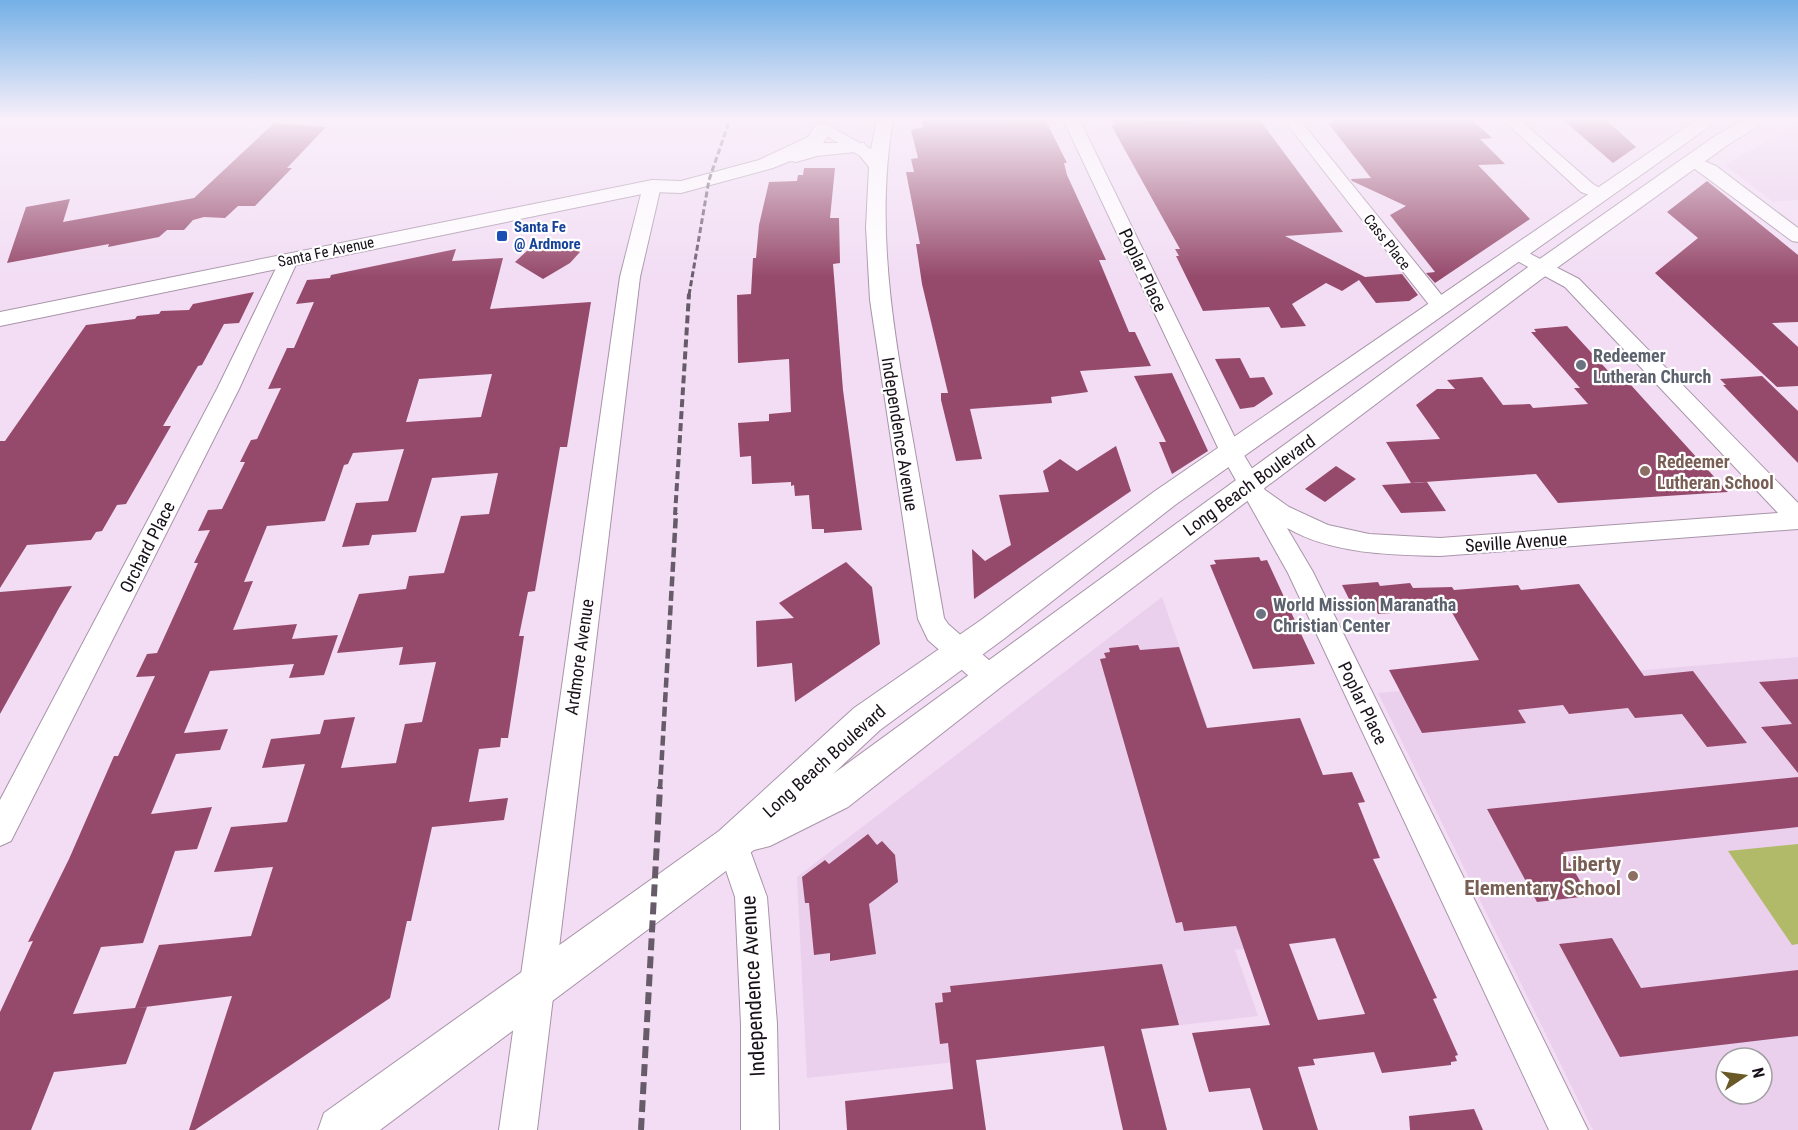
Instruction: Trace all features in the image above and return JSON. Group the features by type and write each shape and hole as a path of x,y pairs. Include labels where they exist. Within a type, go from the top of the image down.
{"main road":[{"name":"Santa Fe Avenue","path":"652,186 674,175 687,172"},
{"name":"Santa Fe Avenue","path":"0,319 652,186 681,187 737,172"},
{"name":"Long Beach Boulevard","path":"341,1130 733,844 867,719 1165,498 1633,172"},
{"name":"Long Beach Boulevard","path":"733,844 836,795 988,677 1543,267 1677,172"}],"street":[{"name":"Independence Avenue","path":"876,172 874,236 884,335 931,619 938,632 988,677"},
{"name":"Poplar Place","path":"1096,172 1249,486 1300,572 1569,1130"},
{"name":"Cass Place","path":"1332,172 1441,307"},
{"path":"1569,172 1587,188 1601,194"},
{"path":"1710,172 1729,183 1798,237"},
{"name":"Ardmore Avenue","path":"518,1130 630,277 652,186"},
{"path":"1517,253 1572,284 1798,519"},
{"name":"Orchard Place","path":"0,831 191,462 290,260"},
{"name":"Seville Avenue","path":"1249,486 1272,508 1324,534 1354,542 1390,546 1449,547 1798,519"},
{"name":"Independence Avenue","path":"733,844 752,897 759,1024 759,1130"}],"shaded area":[{"path":"1734,172 1798,172 1798,200 1773,202"},
{"path":"1162,597 1284,944 1235,950 1258,1016 1139,1030 1142,1042 807,1078 797,877"},
{"name":"Liberty Elementary School","path":"1798,657 1798,1130 1593,1130 1378,693"}],"green space":[{"path":"1798,844 1798,944 1792,945 1728,851"}],"building":[{"path":"222,172 288,172 255,206 238,206 225,218 204,217 193,220 184,230 167,230 159,237 7,263 26,207 70,199 63,222 194,198"},
{"path":"803,172 835,172 830,218 839,218 840,263 833,264 843,390 862,530 824,533 824,529 812,529 809,495 795,496 794,485 791,486 791,482 752,484 751,456 740,457 738,423 769,421 769,414 791,412 789,359 738,363 737,295 751,294 753,258 756,258 759,225 769,182 797,181 798,175 803,175"},
{"path":"906,172 1066,172 1106,260 1099,260 1129,332 1135,332 1151,366 1080,371 1088,392 1051,397 1052,403 970,409 982,459 956,461 941,400 941,393 948,393 922,284 916,244 920,244"},
{"path":"1137,172 1298,172 1343,232 1285,236 1365,277 1402,274 1418,295 1409,301 1376,303 1359,280 1342,291 1326,283 1292,304 1306,326 1281,328 1269,307 1203,311 1176,256 1179,256 1175,249 1180,249"},
{"path":"1366,172 1484,172 1530,219 1435,283 1426,273 1435,272 1390,215 1406,206 1351,179 1371,178"},
{"path":"1707,181 1798,255 1798,322 1772,323 1798,347 1798,386 1777,387 1655,273 1698,238 1667,212"},
{"path":"550,243 564,244 580,252 570,263 543,279 515,262 529,249"},
{"path":"456,249 452,261 503,258 490,309 591,302 567,447 560,447 535,591 528,592 519,636 524,636 508,738 501,738 500,747 479,749 469,802 508,798 504,820 432,827 411,921 407,921 390,998 195,1130 189,1130 232,996 137,1008 147,1007 126,1064 54,1072 31,1130 0,1130 0,1012 33,941 28,942 69,859 114,756 118,756 155,676 136,677 147,654 157,653 198,563 194,563 210,530 198,531 208,510 222,509 245,462 240,462 251,440 257,439 281,388 268,389 287,348 294,348 314,302 296,304 307,280 330,278 331,275","holes":["492,374 481,417 406,422 419,379","404,449 388,501 356,503 342,547 369,545 372,535 416,532 432,478 498,473 489,514 461,516 444,573 409,576 406,589 359,594 337,653 403,647 399,665 436,662 422,722 405,724 396,763 341,768 355,717 324,720 320,734 271,739 262,768 305,764 287,822 231,827 214,872 273,867 251,936 159,945 135,1008 73,1014 101,947 143,943 175,851 197,849 212,807 151,814 176,754 220,750 228,729 184,733 210,671 294,664 289,678 324,675 338,635 292,639 297,624 233,630 253,581 244,582 267,526 325,521 344,465 348,464 353,453"]},
{"path":"254,292 239,323 224,324 202,365 198,366 163,426 171,426 126,504 117,505 102,531 96,532 91,540 27,545 0,588 0,441 5,441 86,325 135,319 137,316 159,314 161,311 189,310 193,304"},
{"path":"1567,326 1621,385 1630,384 1728,492 1558,503 1536,474 1411,483 1386,442 1440,439 1416,405 1437,389 1455,389 1447,380 1482,377 1503,405 1530,404 1533,408 1588,404 1574,388 1580,388 1531,332 1536,332 1534,329"},
{"path":"1240,358 1250,378 1264,377 1273,394 1254,407 1240,409 1215,359"},
{"path":"1172,373 1208,451 1172,474 1159,442 1166,442 1134,376"},
{"path":"1762,376 1798,411 1798,463 1723,385 1726,385 1720,379"},
{"path":"1116,446 1131,491 974,599 972,549 985,561 1011,545 999,495 1049,492 1043,471 1060,459 1077,471"},
{"path":"1336,466 1356,479 1325,502 1305,489"},
{"path":"1427,482 1446,511 1401,513 1382,485"},
{"name":"World Mission Maranatha Christian Center","path":"1259,557 1261,561 1267,560 1315,664 1253,669 1210,565 1216,564 1214,560"},
{"path":"846,562 872,587 880,644 795,702 792,663 757,667 756,621 794,618 779,603"},
{"path":"1378,582 1380,586 1410,583 1413,588 1452,587 1454,590 1518,585 1521,590 1579,584 1644,676 1693,671 1747,743 1707,747 1682,714 1635,718 1628,708 1569,714 1563,705 1518,710 1526,723 1422,733 1389,670 1479,660 1450,609 1378,614 1376,609 1355,611 1342,585"},
{"path":"72,586 59,608 0,714 0,592"},
{"path":"1138,645 1140,650 1179,647 1207,728 1300,718 1323,775 1352,772 1365,802 1358,803 1380,858 1373,859 1437,998 1433,999 1458,1055 1455,1056 1457,1061 1451,1062 1451,1065 1382,1073 1374,1052 1313,1059 1315,1065 1298,1067 1318,1130 1263,1130 1250,1088 1209,1092 1192,1033 1270,1025 1236,926 1184,931 1182,922 1176,923 1100,659 1106,658 1104,653 1110,652 1109,648","holes":["1335,938 1365,1014 1318,1020 1289,944"]},
{"path":"1798,679 1798,773 1761,727 1792,724 1759,682"},
{"path":"1798,777 1798,827 1563,852 1589,896 1537,902 1487,809"},
{"path":"868,834 877,845 882,841 895,855 898,882 869,904 876,954 830,961 830,953 814,955 809,903 805,903 802,877 825,860 829,864"},
{"path":"1612,938 1641,988 1798,970 1798,1036 1620,1057 1559,944"},
{"path":"1162,964 1179,1025 1141,1029 1167,1130 1123,1130 1104,1046 976,1060 986,1130 847,1130 845,1101 953,1089 948,1043 940,1044 935,1003 943,1002 942,993 951,992 950,986"},
{"path":"1474,1109 1483,1130 1410,1130 1409,1116"}],"railway":[{"path":"689,295 712,172"},
{"path":"675,515 689,294"},
{"path":"660,789 676,513"},
{"path":"641,1130 660,787"}],"place":[{"name":"Santa Fe @ Ardmore","path":"502,236"},
{"name":"Redeemer Lutheran Church","path":"1581,365"},
{"name":"Redeemer Lutheran School","path":"1645,471"},
{"name":"World Mission Maranatha Christian Center","path":"1261,614"},
{"name":"Liberty Elementary School","path":"1633,876"}]}
